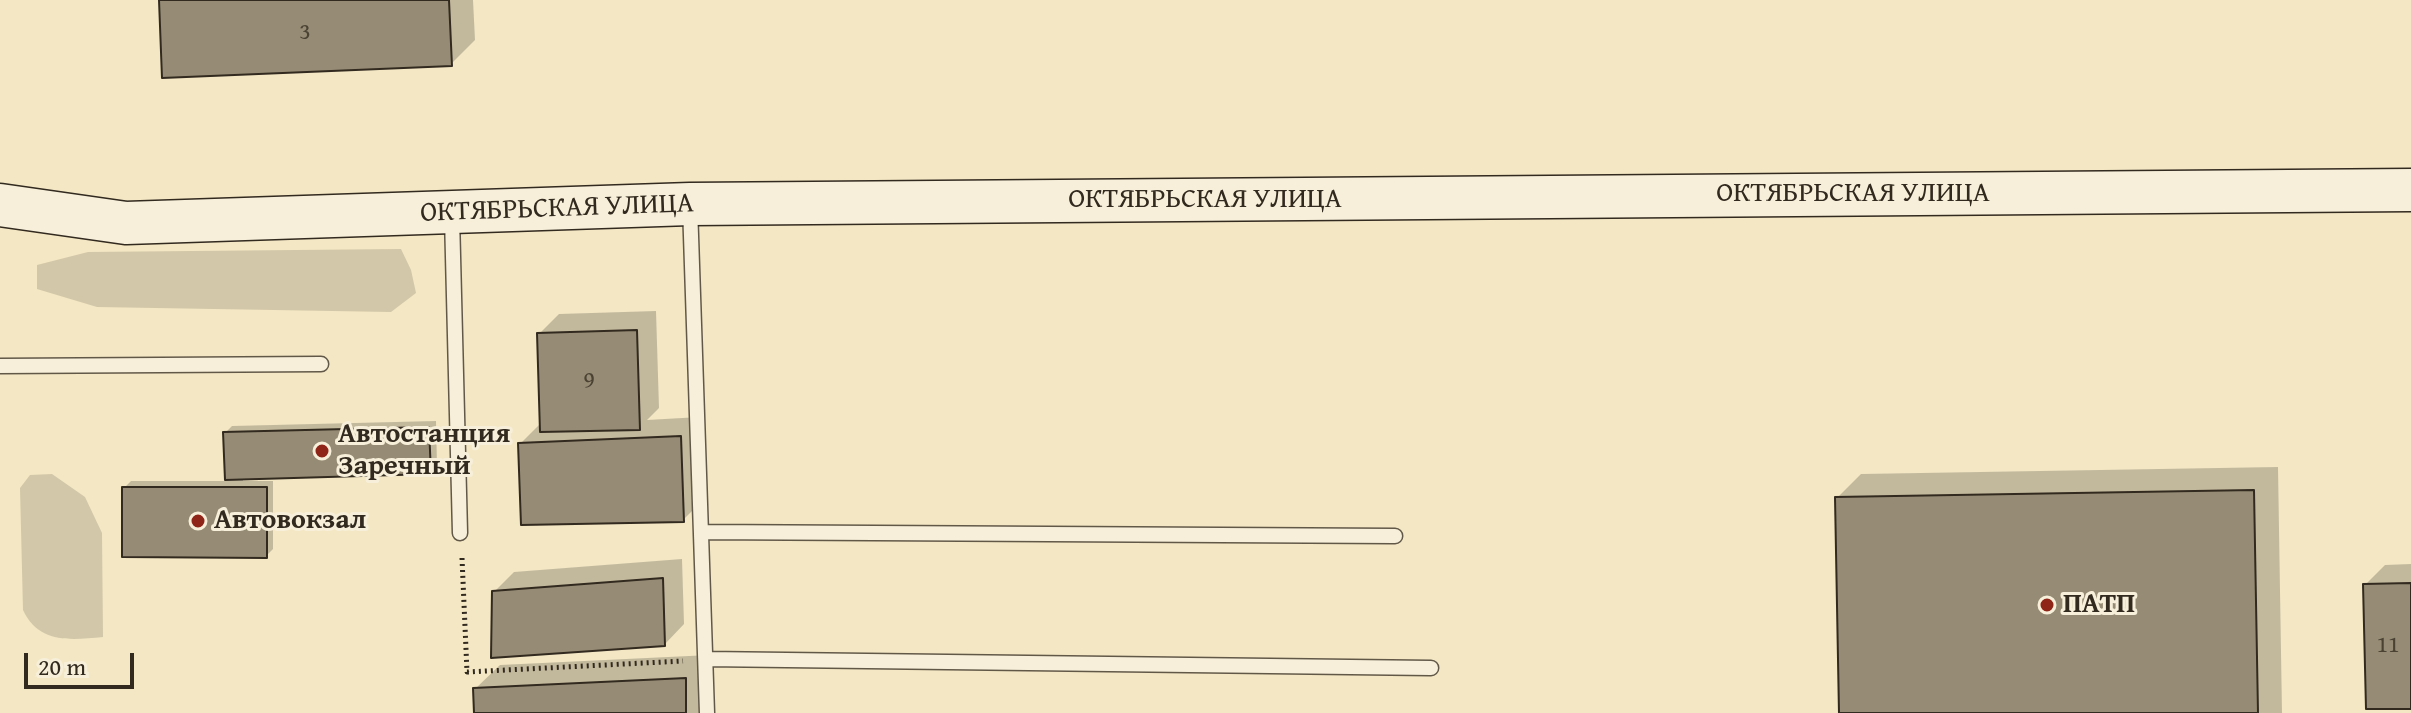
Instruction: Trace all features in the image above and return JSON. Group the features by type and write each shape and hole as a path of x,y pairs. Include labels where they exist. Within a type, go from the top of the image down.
{"street":[{"name":"ОКТЯБРЬСКАЯ УЛИЦА","path":"0,205 126,223 690,204 2411,190"}],"lane":[{"path":"690,204 707,713"},
{"path":"452,212 460,533"},
{"path":"0,366 321,364"},
{"path":"701,532 1395,536"},
{"path":"706,659 1431,668"}],"path":[{"path":"460,533 467,672 706,659"}],"shaded area":[{"path":"401,249 411,270 416,293 391,312 97,307 37,289 37,265 88,252"},
{"path":"52,474 85,497 102,533 103,637 67,639 47,634 30,621 23,610 20,488 30,475"}],"building":[{"path":"159,0 449,0 452,66 162,78"},
{"path":"637,330 640,430 540,432 537,333"},
{"path":"429,427 431,474 225,480 223,432"},
{"path":"681,436 684,522 521,525 518,443"},
{"path":"122,487 267,487 267,558 122,557"},
{"name":"ПАТП","path":"2254,490 2258,713 1839,713 1835,497"},
{"path":"663,578 665,646 491,658 492,591"},
{"path":"2411,583 2411,709 2366,709 2363,584"},
{"path":"686,678 686,713 474,713 473,688"}],"place":[{"name":"Автостанция Заречный","path":"322,451"},
{"name":"Автовокзал","path":"198,521"},
{"name":"ПАТП","path":"2047,605"}]}
